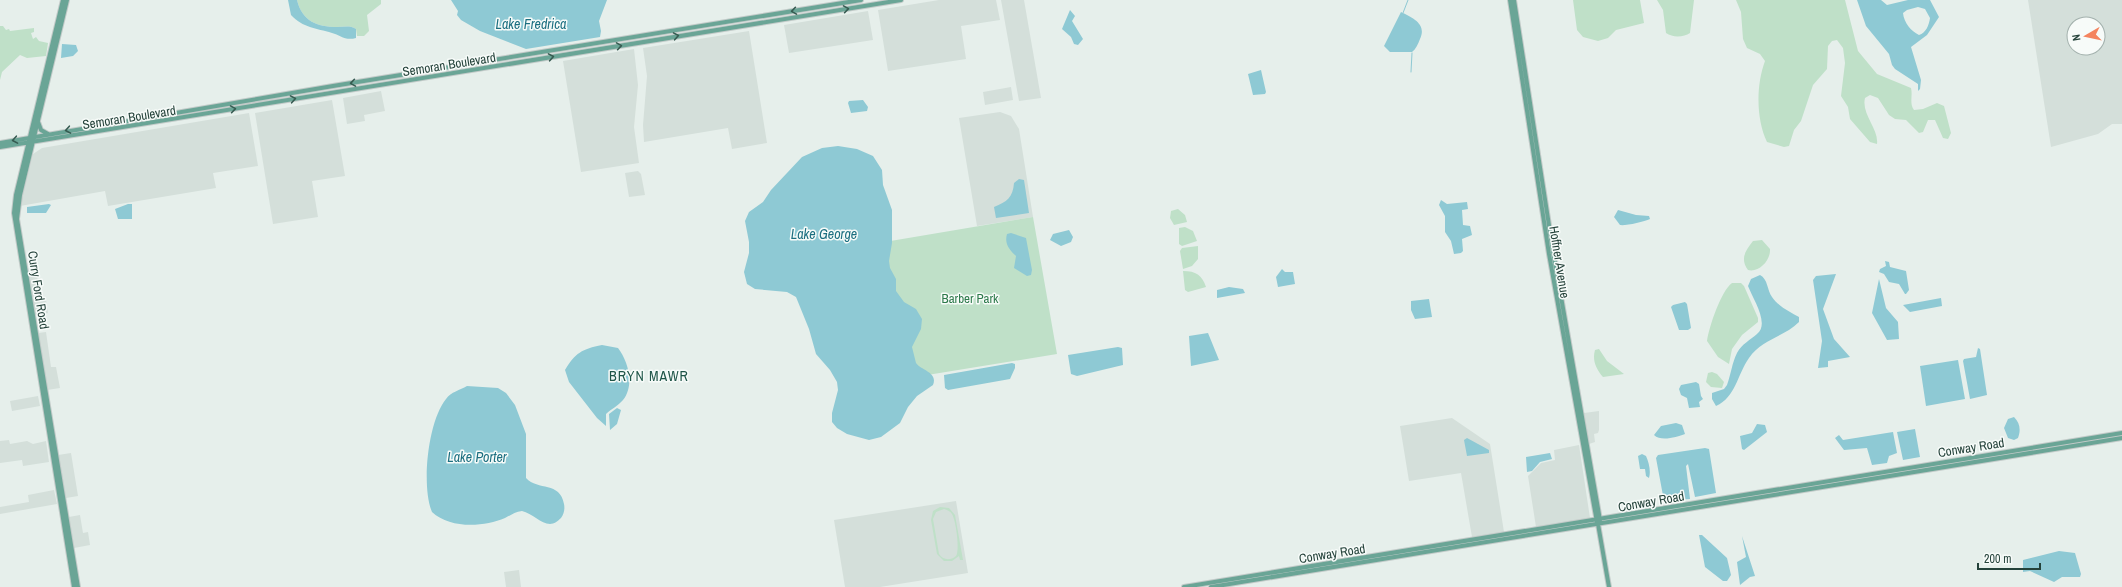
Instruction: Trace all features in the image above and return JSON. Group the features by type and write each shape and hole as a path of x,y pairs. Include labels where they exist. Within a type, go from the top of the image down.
{"main road":[{"path":"50,64 53,39 63,0"},
{"name":"Curry Ford Road","path":"32,137 67,0"},
{"name":"Semoran Boulevard","path":"0,143 580,45 861,0"},
{"name":"Semoran Boulevard","path":"0,147 901,0"},
{"name":"Hoffner Avenue","path":"1512,0 1515,23 1518,26 1534,122 1555,293 1558,297 1563,327 1569,345 1580,425 1598,521"},
{"name":"Hoffner Avenue","path":"1512,0 1574,400 1584,436 1609,587"},
{"path":"799,16 810,8"},
{"path":"756,23 766,15"},
{"path":"717,29 721,25 733,23 736,20"},
{"path":"565,54 569,50 580,45"},
{"name":"Curry Ford Road","path":"50,64 38,122 30,143 15,201 14,225 74,587"},
{"path":"1527,102 1531,118 1534,122"},
{"path":"190,117 199,109"},
{"path":"130,127 134,122 163,117 167,114"},
{"path":"38,122 41,130 49,134"},
{"path":"110,130 122,124 122,122"},
{"name":"Curry Ford Road","path":"30,143 17,219 78,587"},
{"path":"1534,147 1537,150 1541,170"},
{"path":"15,201 17,219"},
{"name":"Conway Road","path":"1184,587 1225,585 1520,537 1556,527 1641,517 1744,500 1763,491 2122,433"},
{"name":"Conway Road","path":"1210,585 1238,578 1539,531 1684,505 1753,496 2122,438"},
{"path":"1994,458 2002,453"},
{"path":"1672,507 1677,511 1684,505"},
{"path":"1641,517 1647,511"},
{"path":"1244,582 1259,575"},
{"path":"1225,585 1238,578"},
{"path":"1203,587 1210,585"}],"shaded area":[{"path":"939,0 996,0 1000,20 961,26 966,59 888,71 878,10"},
{"path":"1001,0 1024,0 1041,98 1019,101"},
{"path":"2028,0 2122,0 2122,124 2112,124 2098,134 2051,147"},
{"path":"868,11 873,40 789,53 784,25"},
{"path":"749,31 767,143 732,149 728,128 644,142 643,125 647,76 643,48"},
{"path":"634,49 638,85 634,127 639,163 581,172 563,61"},
{"path":"1011,87 1013,100 985,105 983,92"},
{"path":"381,91 385,111 364,115 365,121 347,124 343,98"},
{"path":"332,100 345,176 312,181 318,217 273,224 255,113"},
{"path":"1000,112 1011,116 1019,129 1033,217 977,226 959,118"},
{"path":"249,113 258,166 213,173 216,188 108,206 105,191 20,206 33,154 42,148"},
{"path":"638,171 641,174 645,195 629,197 625,173"},
{"path":"36,269 41,301 46,300 48,313 35,316 27,272"},
{"path":"46,332 51,367 56,367 60,388 47,390 38,333"},
{"path":"38,396 40,406 12,411 10,401"},
{"path":"1599,411 1599,430 1598,433 1594,434 1595,442 1589,444 1584,413"},
{"path":"1452,418 1490,444 1504,532 1472,537 1461,473 1409,481 1400,426"},
{"path":"9,440 10,444 27,441 33,444 46,441 49,462 23,466 22,460 0,463 0,441"},
{"path":"1579,445 1590,518 1536,527 1528,476 1541,463 1555,460 1554,450"},
{"path":"71,453 78,496 66,498 58,455"},
{"path":"54,490 57,504 0,514 0,507 29,502 28,495"},
{"path":"956,501 968,573 880,587 845,587 834,520"},
{"path":"80,515 83,533 88,532 90,545 74,548 69,517"},
{"path":"519,570 521,587 506,587 504,572"}],"green space":[{"path":"297,0 381,0 381,4 367,15 369,31 364,36 357,36 356,29 351,27 323,26 311,21 299,7"},
{"path":"1573,0 1640,0 1644,23 1616,30 1608,38 1598,41 1583,37 1577,30"},
{"path":"1657,0 1694,0 1690,33 1672,36 1666,33 1663,10"},
{"path":"1736,0 1845,0 1858,51 1877,74 1911,88 1912,105 1914,110 1923,109 1937,103 1944,106 1951,133 1948,139 1943,138 1935,120 1928,120 1923,132 1919,133 1906,120 1895,119 1889,115 1878,98 1870,95 1865,98 1864,104 1865,110 1877,138 1877,144 1870,142 1850,119 1848,107 1841,96 1845,63 1843,48 1837,40 1832,41 1828,46 1827,69 1813,85 1801,121 1794,130 1789,146 1784,147 1767,142 1763,133 1758,102 1760,81 1765,61 1760,54 1747,48 1743,39 1741,12"},
{"path":"0,26 3,26 6,30 9,29 10,31 34,28 34,32 31,33 33,39 36,37 39,41 48,43 46,56 27,58 20,55 2,72 0,80"},
{"path":"1178,209 1185,215 1187,222 1174,225 1170,218 1171,211"},
{"name":"Barber Park","path":"1033,217 1057,354 872,384 849,248"},
{"path":"1185,227 1193,231 1197,241 1182,246 1179,244 1179,228"},
{"path":"1762,240 1770,249 1769,257 1760,268 1756,270 1748,270 1744,262 1744,255 1753,241"},
{"path":"1198,246 1198,259 1192,266 1183,269 1180,251 1182,248"},
{"path":"1183,271 1198,274 1203,279 1206,287 1188,292 1185,290"},
{"path":"1732,283 1741,283 1744,286 1758,318 1758,322 1742,335 1732,349 1729,364 1718,357 1707,341 1710,327 1720,301"},
{"path":"1599,349 1607,361 1624,374 1603,377 1598,371 1594,361 1595,350"},
{"path":"1712,372 1717,374 1724,382 1722,388 1711,387 1706,382 1708,373"},
{"path":"940,507 949,508 955,515 963,560 960,560 959,556 952,561 944,561 937,554 931,520 933,511","holes":["944,509 952,514 958,542 956,556 949,559 942,558 939,554 933,519 936,512"]}],"water":[{"path":"288,0 297,0 299,7 307,18 317,24 330,27 349,27 356,29 356,38 346,38 300,23 291,15"},
{"name":"Lake Fredrica","path":"451,0 607,0 599,21 601,31 600,37 526,49 480,31 461,20 457,15 458,11"},
{"path":"1857,0 1881,0 1887,5 1908,0 1930,0 1939,17 1927,35 1911,47 1921,80 1920,89 1918,91 1918,84 1895,69 1892,65 1889,54 1866,26","holes":["1918,7 1925,9 1930,21 1925,31 1919,35 1908,26 1903,13 1907,10"]},
{"path":"1070,10 1075,16 1072,21 1083,39 1078,45 1074,44 1071,37 1062,29"},
{"path":"1401,12 1418,22 1422,29 1422,34 1417,46 1412,52 1390,52 1384,46"},
{"path":"62,44 76,45 78,51 73,56 61,58"},
{"path":"1261,70 1266,92 1265,94 1253,95 1248,74"},
{"path":"863,100 868,107 867,111 851,113 848,103 849,101"},
{"name":"Lake George","path":"838,146 857,149 873,156 882,170 883,185 892,210 892,243 889,261 890,268 896,279 896,291 904,302 916,309 922,319 921,329 912,347 916,363 931,374 934,381 933,385 917,396 908,407 900,423 881,437 869,440 847,434 837,428 832,422 832,413 838,390 837,382 830,370 816,354 809,329 796,297 787,292 755,289 747,284 744,272 749,253 749,242 745,221 749,212 763,202 771,190 802,157 822,148"},
{"path":"1019,179 1024,180 1029,213 996,218 994,207 1006,201 1011,195 1014,183"},
{"path":"1441,200 1447,204 1467,202 1468,209 1462,210 1463,225 1470,226 1472,235 1462,239 1463,251 1461,253 1454,254 1451,241 1445,232 1445,216 1439,205"},
{"path":"132,204 132,219 118,219 115,209"},
{"path":"51,205 46,213 27,213 27,207"},
{"path":"1618,210 1636,215 1649,216 1650,219 1635,224 1620,225 1614,217"},
{"path":"1069,230 1073,237 1071,242 1061,246 1050,240 1053,234"},
{"path":"1011,233 1026,238 1032,270 1031,275 1027,276 1014,268 1016,256 1006,241 1007,234"},
{"path":"1885,261 1889,262 1890,267 1906,271 1909,290 1906,294 1899,284 1889,282 1884,274 1879,272 1880,269 1886,266"},
{"path":"1282,269 1285,272 1293,272 1295,284 1278,287 1276,277"},
{"path":"1836,274 1823,309 1834,339 1850,357 1828,361 1828,367 1818,368 1822,341 1813,280 1816,276"},
{"path":"1760,275 1765,279 1770,294 1777,303 1799,317 1799,322 1787,331 1760,346 1754,352 1749,358 1736,385 1728,397 1716,406 1712,399 1712,393 1724,389 1727,385 1737,353 1761,330 1762,324 1759,311 1748,286 1751,279"},
{"path":"1879,279 1886,308 1898,322 1899,339 1887,340 1872,313"},
{"path":"1229,287 1243,289 1245,293 1217,298 1217,290"},
{"path":"1941,298 1942,306 1910,312 1903,305"},
{"path":"1429,299 1432,317 1415,319 1411,310 1411,301"},
{"path":"1685,302 1687,304 1691,328 1688,330 1679,330 1671,307 1673,305"},
{"path":"1208,333 1219,360 1191,366 1189,336"},
{"path":"602,345 618,348 622,353 629,373 629,387 627,394 619,404 606,414 606,426 597,418 569,382 565,370 572,359 584,350"},
{"path":"1118,347 1122,348 1123,365 1077,376 1071,374 1068,355"},
{"path":"1978,348 1980,349 1987,395 1970,399 1963,361 1964,359 1976,357"},
{"path":"1958,360 1965,399 1926,406 1920,366"},
{"path":"1012,363 1015,364 1015,368 1010,379 948,390 945,388 944,375"},
{"path":"1696,382 1699,384 1703,399 1699,402 1700,407 1689,408 1687,398 1681,395 1679,389 1681,385"},
{"name":"Lake Porter","path":"467,386 498,388 506,393 515,405 526,434 526,478 531,482 553,489 562,497 564,504 563,515 554,523 547,524 522,511 497,521 477,525 467,525 457,524 439,518 432,512 427,486 427,471 428,454 435,422 446,399 453,393"},
{"path":"617,408 621,410 617,424 610,430 609,414"},
{"path":"2014,417 2019,424 2020,429 2018,438 2014,440 2008,438 2004,428 2008,419"},
{"path":"1676,423 1682,425 1685,434 1665,439 1654,435 1661,426"},
{"path":"1757,424 1765,425 1767,432 1744,450 1742,449 1740,436 1752,433"},
{"path":"1915,429 1920,457 1903,460 1897,432"},
{"path":"1893,432 1897,453 1889,456 1887,463 1872,465 1867,448 1844,450 1835,438 1839,435 1843,440"},
{"path":"1467,438 1489,450 1489,453 1467,456 1464,440"},
{"path":"1705,448 1709,449 1716,493 1695,497 1688,464 1686,466 1690,499 1664,501 1656,458 1658,455"},
{"path":"1550,453 1552,459 1540,462 1532,471 1527,472 1526,457"},
{"path":"1642,454 1646,456 1648,461 1650,470 1649,478 1646,476 1645,469 1640,469 1638,456"},
{"path":"1699,535 1702,535 1727,558 1731,575 1727,581 1723,581 1705,567"},
{"path":"1742,536 1755,576 1750,577 1740,585 1737,562 1746,557"},
{"path":"2059,551 2075,553 2081,574 2080,577 2062,577 2054,582 2030,571 2023,572 2023,560"}],"waterway":[{"path":"1403,13 1408,0"},
{"path":"1411,72 1412,53"}],"district":[{"name":"BRYN MAWR","path":"649,376"}]}
